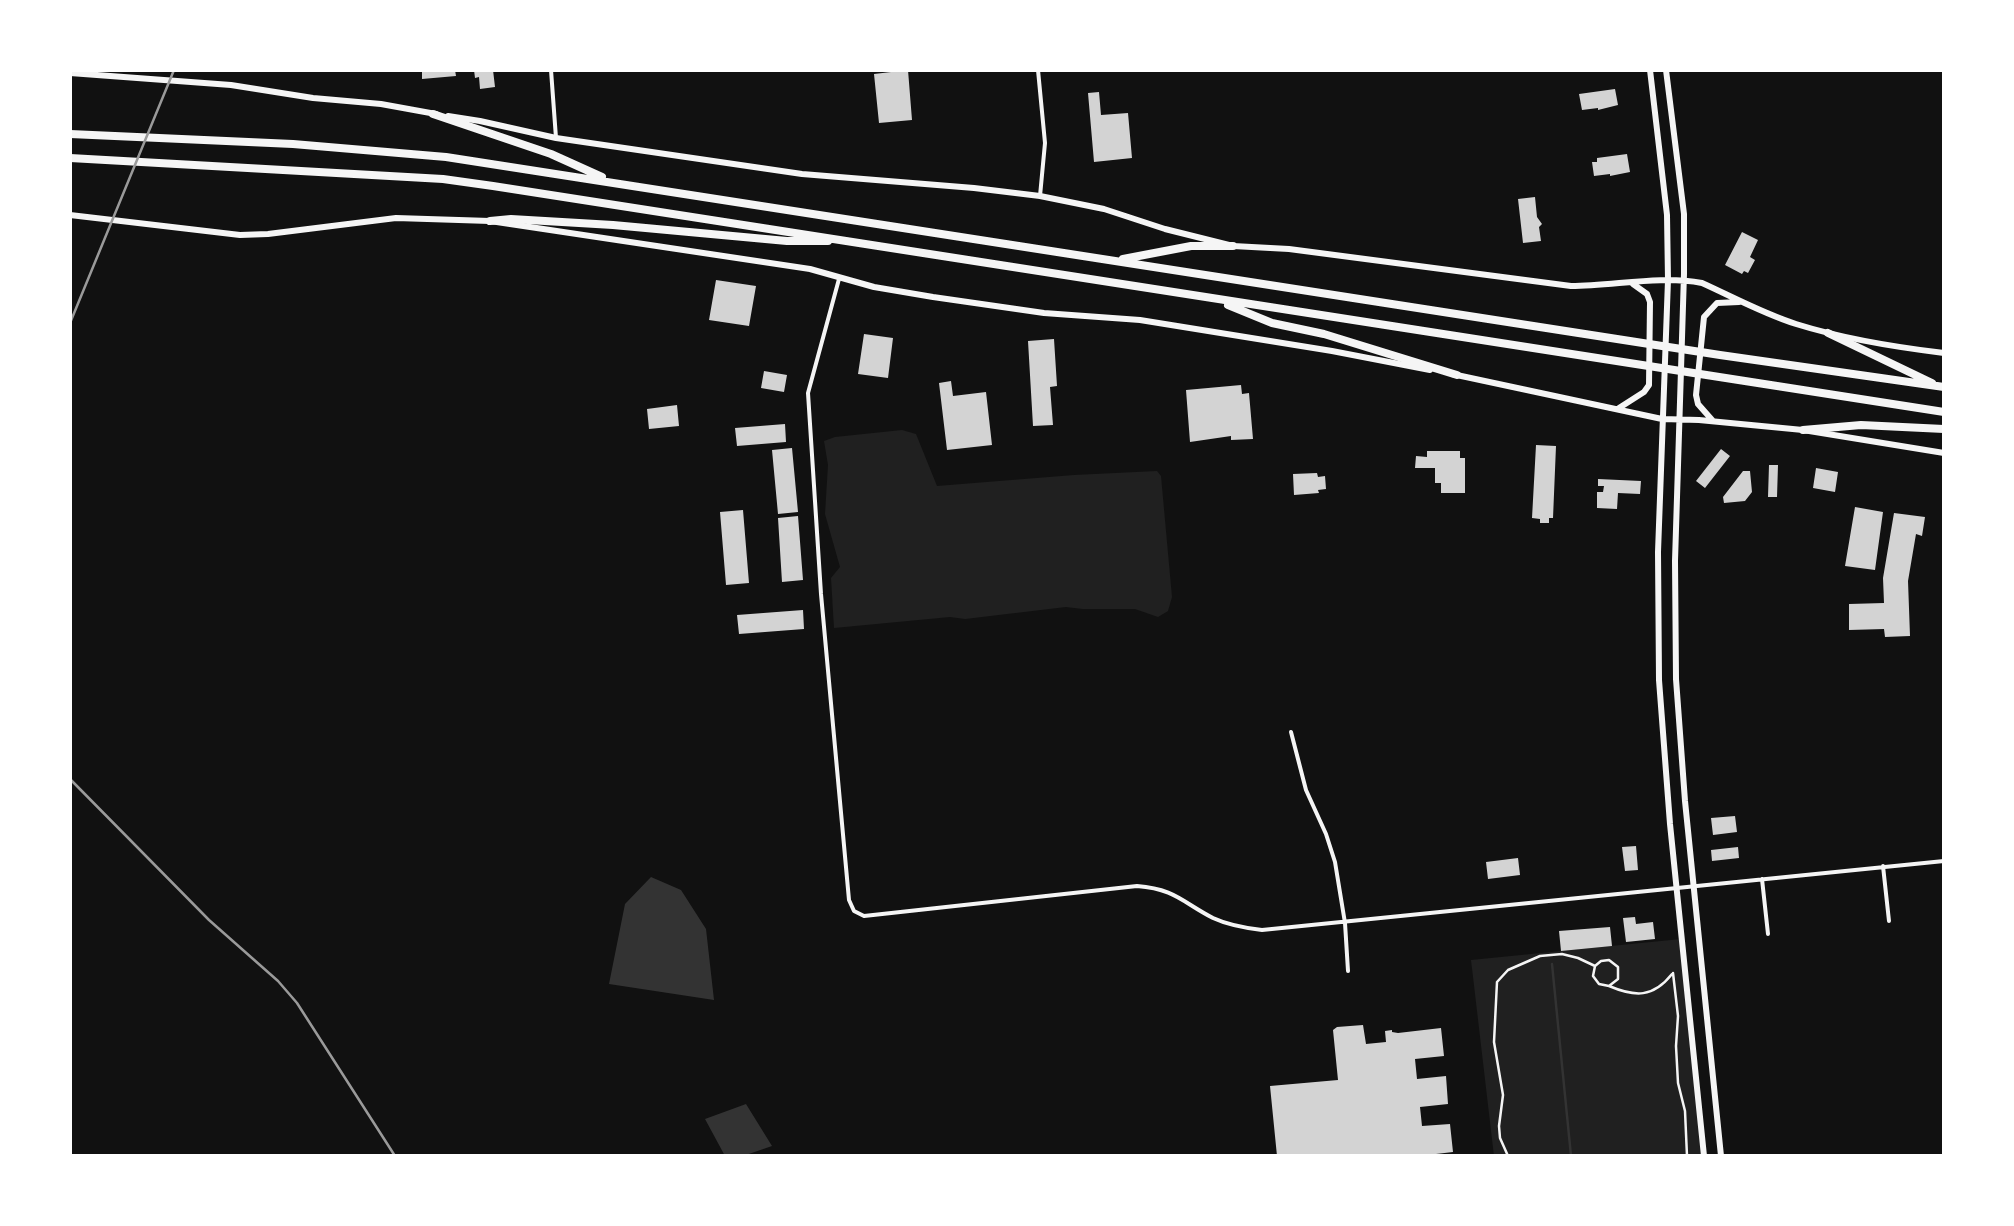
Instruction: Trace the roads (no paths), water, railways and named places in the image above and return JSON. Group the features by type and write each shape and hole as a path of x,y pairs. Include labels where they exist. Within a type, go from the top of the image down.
{"highway":[{"path":"432,114 551,154 611,182"},
{"path":"70,134 200,138 446,157 1941,387"},
{"path":"70,158 442,179 1944,412"},
{"path":"490,221 542,220 857,242"},
{"path":"1116,260 1191,246 1233,246"},
{"path":"1215,300 1272,322 1457,375"},
{"path":"1828,333 1941,387"},
{"path":"1802,430 1861,425 1944,428"}],"main road":[{"path":"1650,70 1668,214 1658,552 1659,680 1704,1156"},
{"path":"1666,70 1684,198 1676,679 1721,1156"},
{"path":"70,73 231,85 381,104 556,138 802,174 1040,196 1233,246 1289,249 1565,286 1648,279 1702,282 1792,323 1896,347 1944,353"},
{"path":"1660,142 1674,139"},
{"path":"70,215 240,235 396,218 490,221 792,266 933,298 1175,325 1332,351 1662,418 1802,430 1944,453"},
{"path":"1618,409 1649,385 1650,302 1647,294 1631,283"},
{"path":"1713,421 1698,404 1696,395 1704,317 1718,303 1745,303"},
{"path":"1659,680 1676,679"}],"street":[{"path":"551,70 556,138"},
{"path":"1038,70 1045,143 1040,196"},
{"path":"839,278 808,393 834,745 849,900 854,911 864,916 1137,886 1160,888 1217,920 1262,930 1944,861"},
{"path":"1291,732 1306,790 1335,862 1348,970"},
{"path":"1883,866 1889,921"},
{"path":"1762,879 1768,934"}],"waterway":[{"path":"1552,964 1571,1156"}],"railway":[{"path":"70,323 174,70"},
{"path":"70,779 297,1003 395,1156"}]}
